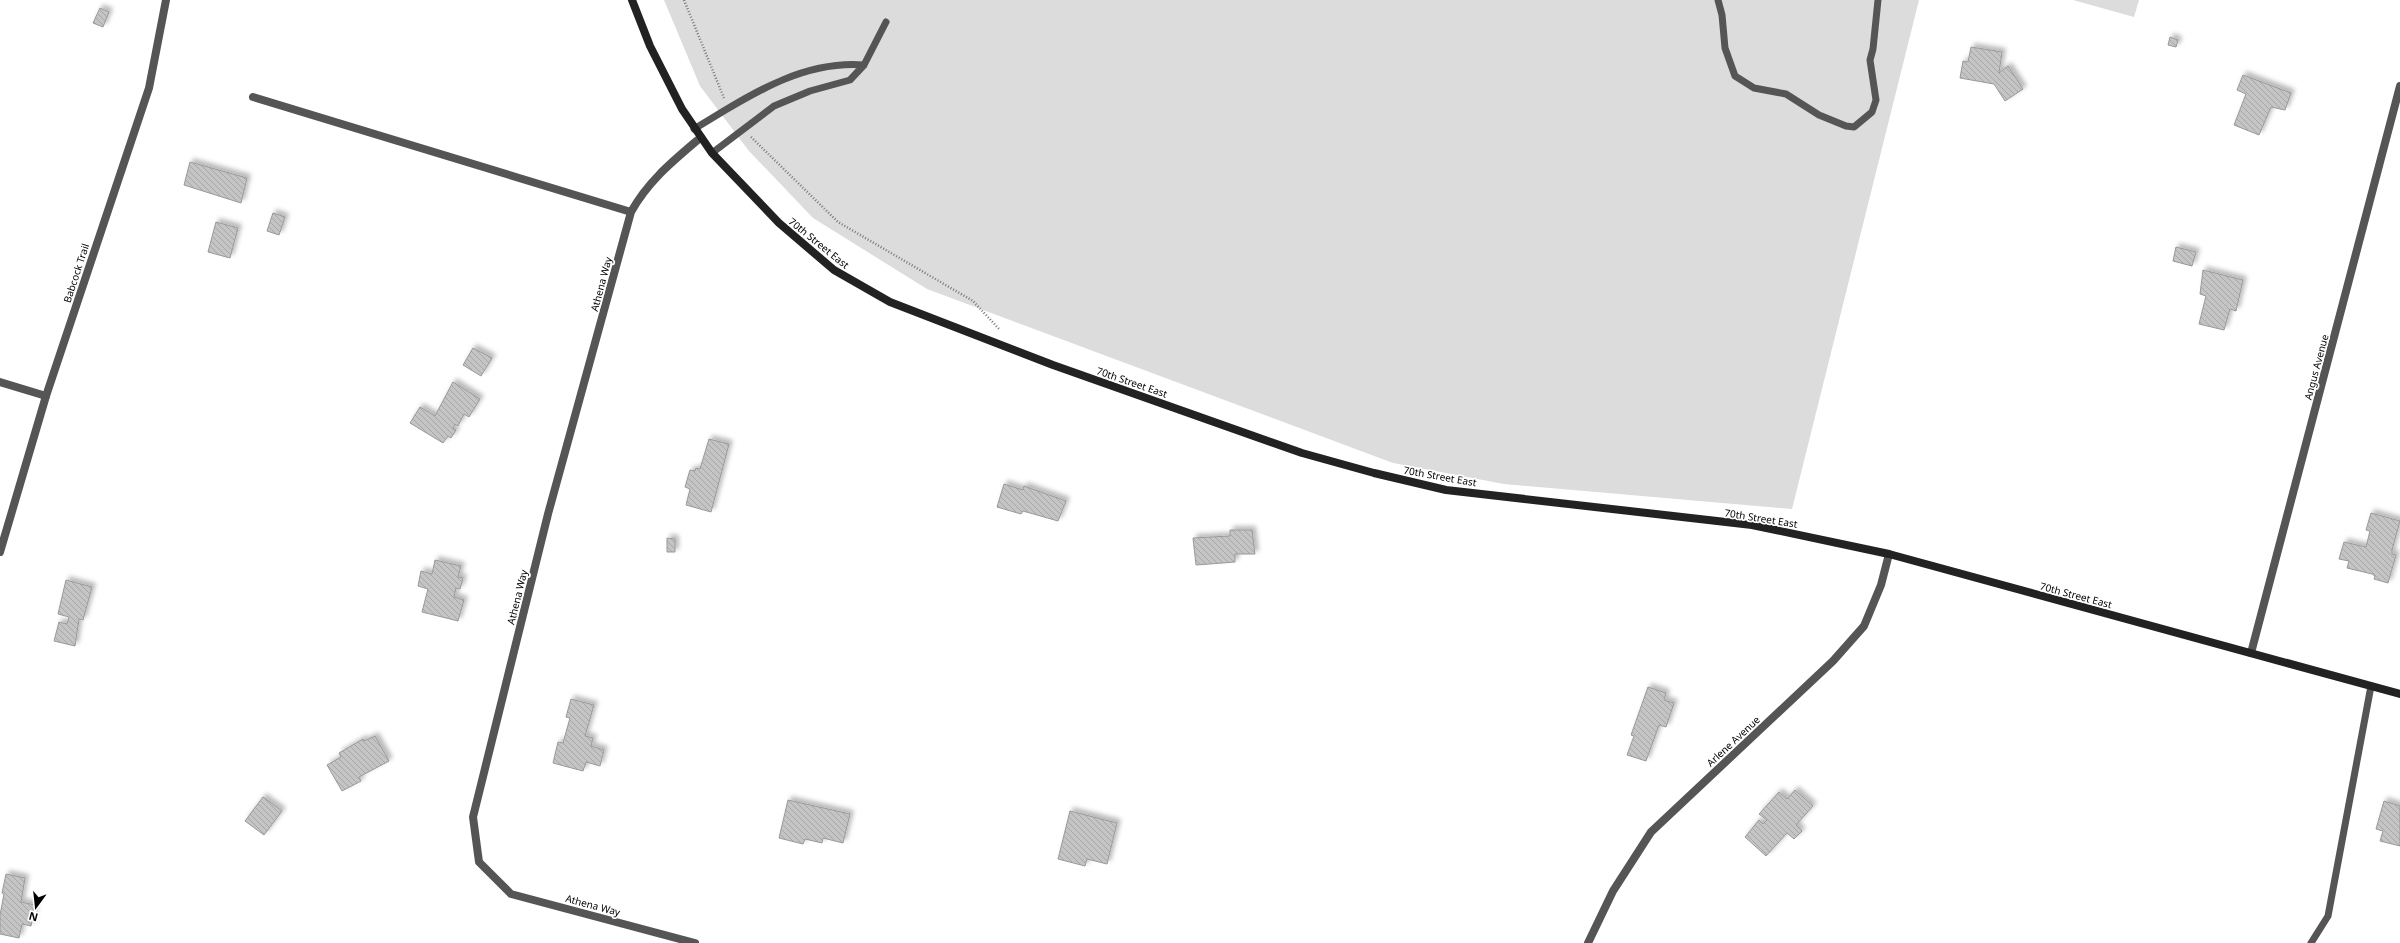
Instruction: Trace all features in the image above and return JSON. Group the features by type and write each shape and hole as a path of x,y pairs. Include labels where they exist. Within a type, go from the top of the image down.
{"main road":[{"name":"70th Street East","path":"632,0 662,71 694,129 712,153 779,223 829,265 890,302 1053,365 1302,453 1374,474 1446,490 1752,525 1889,554 2400,694"}],"street":[{"name":"Babcock Trail","path":"0,552 46,396 149,88 166,0"},
{"name":"Angus Avenue","path":"2251,653 2400,86"},
{"path":"253,97 631,212"},
{"name":"Athena Way","path":"694,943 511,894 480,862 473,817 548,514 631,212 642,193 665,168 700,138"},
{"path":"0,382 46,396"},
{"name":"Arlene Avenue","path":"1588,943 1613,891 1651,832 1833,661 1864,626 1881,585 1889,554"}],"lane":[{"path":"1718,0 1722,15 1725,48 1735,76 1754,88 1786,94 1819,115 1846,126 1854,127 1872,112 1876,100 1870,60 1873,49 1878,0"},
{"path":"712,153 774,106 810,92 850,80 864,65 886,22"},
{"path":"694,129 774,83 798,74 846,63 864,65"},
{"path":"2311,943 2328,916 2371,686"}],"path":[{"path":"684,0 728,109"},
{"path":"742,129 838,222 973,301 1004,335"}],"shaded area":[{"path":"664,0 1919,0 1792,509 1504,484 1393,463 927,289 813,218 749,151 700,86"},
{"path":"2073,0 2139,0 2134,17"}],"building":[{"path":"100,8 109,12 103,27 93,23"},
{"path":"2170,37 2178,40 2176,47 2168,45"},
{"path":"1971,47 2002,52 1999,73 2008,66 2023,89 2005,101 1994,84 1960,78 1963,61 1968,62"},
{"path":"2243,75 2291,93 2285,110 2271,107 2259,135 2234,125 2246,94 2237,90"},
{"path":"190,162 247,178 241,203 184,185"},
{"path":"273,213 285,217 279,235 267,231"},
{"path":"216,222 238,228 230,258 208,252"},
{"path":"2176,247 2196,252 2192,266 2173,261"},
{"path":"2203,270 2243,280 2236,311 2230,309 2224,330 2199,324 2206,296 2200,294"},
{"path":"473,348 492,358 481,376 463,365"},
{"path":"453,382 480,399 469,417 464,414 458,426 455,424 453,428 456,430 451,438 448,436 443,443 410,423 420,407 435,416"},
{"path":"709,439 729,444 711,512 686,505 690,489 685,487 690,470 695,471 696,468 700,469"},
{"path":"1004,484 1023,490 1024,486 1066,501 1058,521 1023,511 1021,514 997,507"},
{"path":"2371,513 2400,521 2392,550 2392,554 2396,555 2388,583 2374,579 2375,576 2372,574 2347,568 2349,561 2339,559 2344,542 2366,547 2370,531 2366,530"},
{"path":"1230,530 1252,530 1255,554 1235,554 1235,562 1196,565 1193,538 1230,536"},
{"path":"667,538 675,539 675,552 667,552"},
{"path":"435,560 461,566 458,577 463,578 460,589 456,588 454,597 464,600 458,621 422,612 428,589 418,586 421,571 432,574"},
{"path":"66,580 92,587 83,620 79,619 75,646 54,641 59,622 67,624 69,617 58,614"},
{"path":"1648,687 1666,693 1664,700 1674,703 1666,727 1659,725 1646,761 1627,755 1634,736 1631,735"},
{"path":"571,699 594,705 585,736 593,738 591,746 604,750 600,766 586,762 583,771 553,763 558,742 563,743 570,718 566,717"},
{"path":"375,736 389,761 359,777 361,781 342,791 327,765 341,757 339,753 363,739 364,741"},
{"path":"1795,790 1813,806 1796,825 1802,831 1794,839 1787,833 1766,856 1745,837 1759,820 1763,824 1767,820 1759,814 1779,792 1787,799"},
{"path":"263,797 282,811 264,835 245,821"},
{"path":"788,800 850,814 843,843 823,838 822,843 805,839 803,844 779,838"},
{"path":"2384,801 2400,806 2400,846 2380,841 2383,831 2376,829"},
{"path":"1070,811 1117,823 1107,864 1087,859 1085,866 1058,859"},
{"path":"6,874 25,878 21,902 35,905 31,926 22,924 19,938 0,934 0,915 4,894 2,893"}]}
